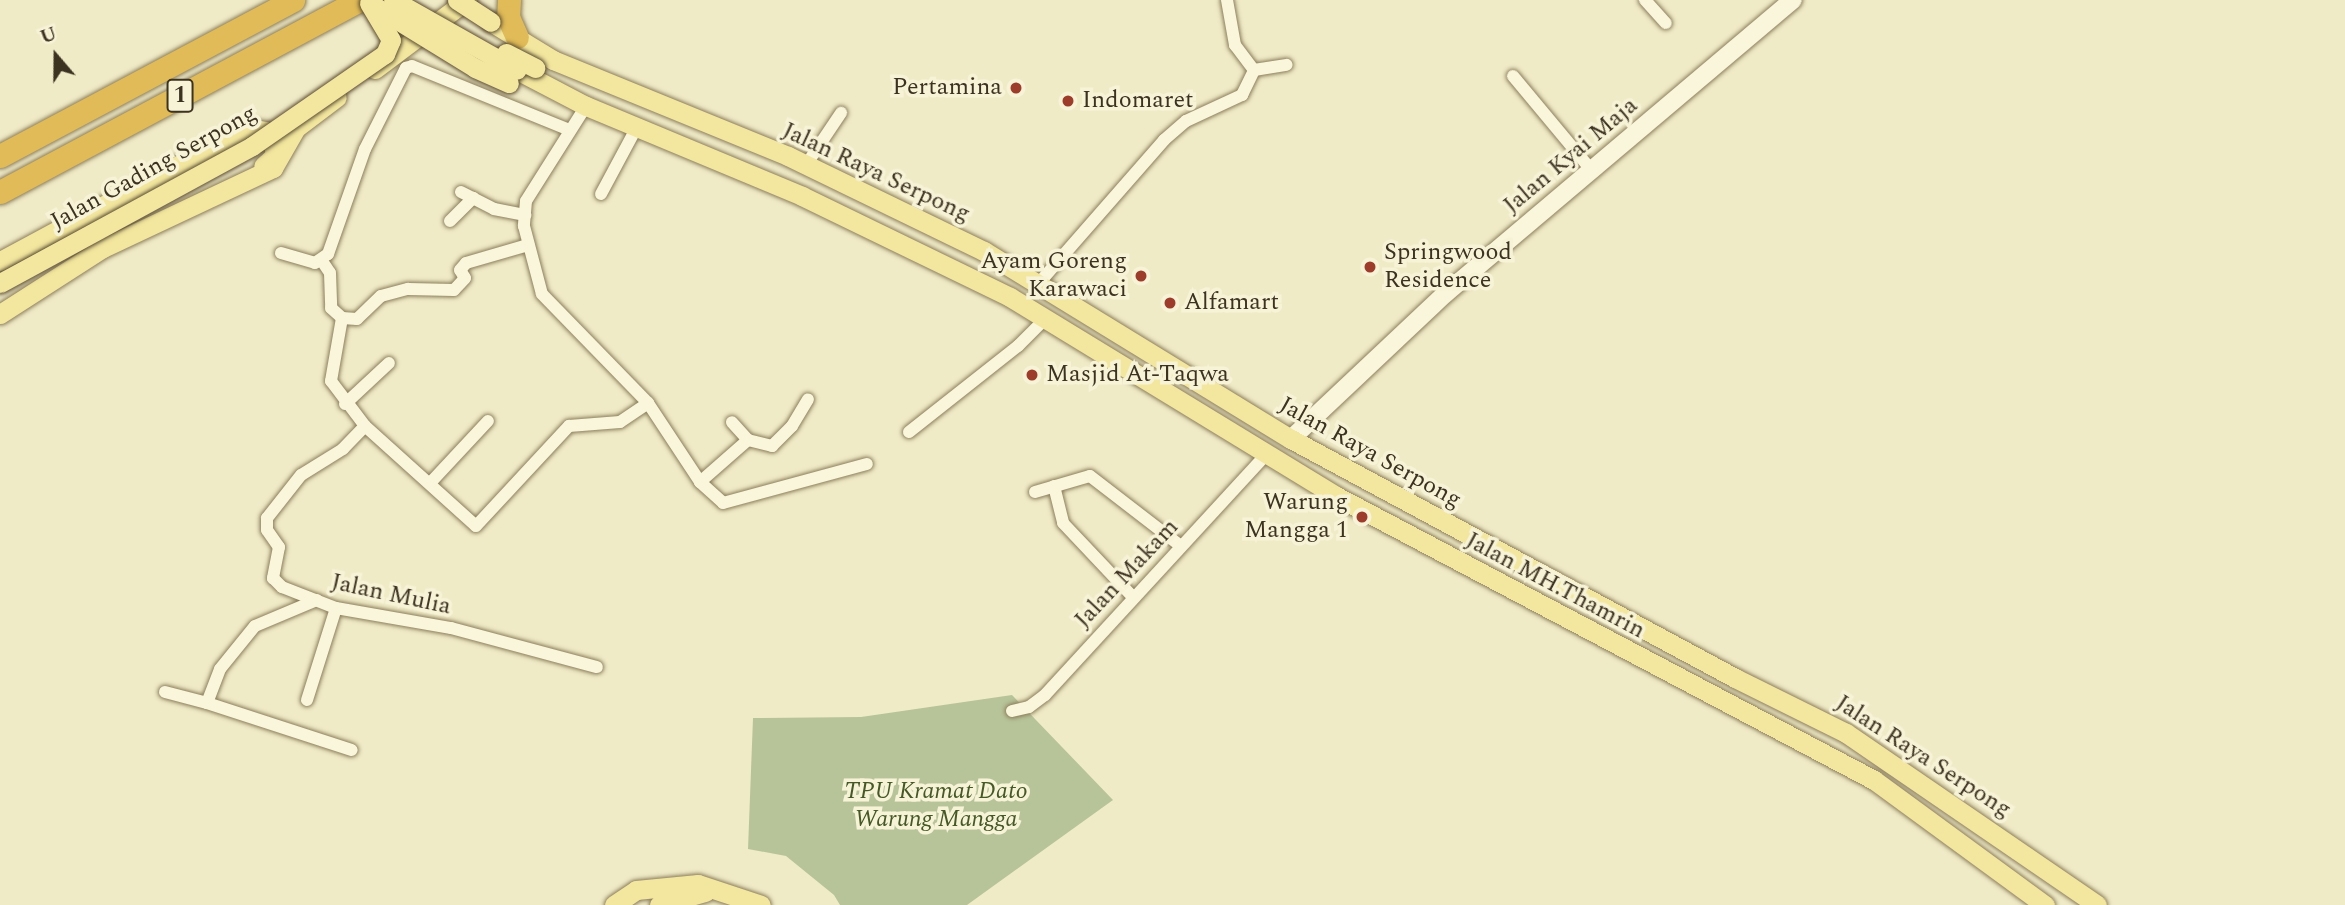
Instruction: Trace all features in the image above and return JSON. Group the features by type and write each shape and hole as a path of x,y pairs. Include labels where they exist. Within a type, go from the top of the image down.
{"highway":[{"name":"1","path":"0,156 293,0"},
{"path":"509,0 508,17 517,37"},
{"name":"1","path":"0,192 364,1"}],"main road":[{"path":"393,0 520,74 586,106 638,125"},
{"path":"414,0 520,74"},
{"name":"Jalan Raya Serpong","path":"457,0 517,37 600,81 806,165 905,211 1038,283 1291,439 1503,555 1846,733 2097,905"},
{"name":"Jalan Gading Serpong","path":"0,314 103,248 273,168 296,128 467,0"},
{"name":"Jalan Kyai Maja","path":"1291,439 1446,293 1593,172 1793,0"},
{"path":"364,1 475,68 520,74"},
{"name":"Jalan Gading Serpong","path":"0,284 232,158 385,54 391,40 364,1"},
{"name":"Jalan Raya Serpong","path":"520,74 600,81"},
{"name":"Jalan MH.Thamrin","path":"638,125 802,195 1010,297 1266,454 1488,579 1874,780 2045,905"},
{"path":"0,261 192,155 256,127 271,141 273,157 238,186"},
{"path":"1103,355 1117,333"},
{"path":"1488,579 1503,555"},
{"path":"614,905 636,890 666,885 721,889 761,905"},
{"path":"659,905 721,889"}],"street":[{"path":"1227,0 1235,45 1254,70"},
{"path":"1645,0 1666,23"},
{"path":"1254,70 1287,65"},
{"path":"322,261 365,149 406,68 570,130"},
{"path":"1038,283 1164,140 1186,121 1242,95 1254,70"},
{"path":"1513,76 1593,172"},
{"path":"586,106 526,201 528,246 542,294 648,402 700,482 723,503 867,464"},
{"path":"806,165 841,113"},
{"path":"601,194 638,125"},
{"path":"461,192 494,209 525,215"},
{"path":"450,221 473,198"},
{"path":"322,261 330,273 331,308 342,318 357,319 382,296 408,289 454,290 465,278 460,270 466,263 528,246"},
{"path":"281,253 316,263 322,261"},
{"path":"342,318 330,377 345,404 365,426 432,481 476,526 569,426 620,422 648,402"},
{"path":"909,432 1018,346 1045,319"},
{"path":"345,404 388,363"},
{"path":"732,422 748,440 772,446 792,426 808,399"},
{"path":"432,481 488,421"},
{"name":"Jalan Mulia","path":"365,426 343,449 301,475 267,518 267,530 279,547 273,578 282,587 336,608 451,628 597,667"},
{"path":"700,482 748,440"},
{"name":"Jalan Makam","path":"1012,711 1029,708 1045,695 1266,454"},
{"path":"1035,492 1094,478 1181,546"},
{"path":"1054,486 1063,523 1134,598"},
{"path":"206,703 220,670 254,626 317,600"},
{"path":"307,700 336,608"},
{"path":"165,692 352,750"}],"green space":[{"name":"TPU Kramat Dato Warung Mangga","path":"1012,695 1113,800 967,905 840,905 834,895 786,856 748,849 753,718 861,717"}],"place":[{"name":"Pertamina","path":"1016,88"},
{"name":"Indomaret","path":"1068,101"},
{"name":"Springwood Residence","path":"1370,267"},
{"name":"Ayam Goreng Karawaci","path":"1141,276"},
{"name":"Alfamart","path":"1170,303"},
{"name":"Masjid At-Taqwa","path":"1032,375"},
{"name":"Warung Mangga 1","path":"1362,517"}]}
